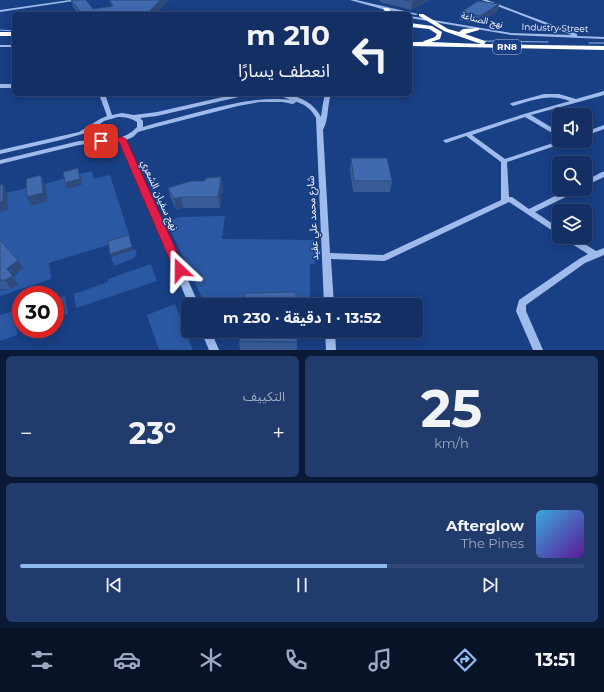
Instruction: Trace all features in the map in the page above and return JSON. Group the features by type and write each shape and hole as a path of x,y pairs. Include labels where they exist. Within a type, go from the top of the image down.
{"highway":[{"path":"386,9 389,12"},
{"path":"420,17 446,30 467,38 493,43 538,47"},
{"path":"412,25 430,27 437,31 440,35 438,38 431,41 412,44"},
{"path":"467,38 462,34 463,31 477,29"},
{"path":"0,34 12,34"},
{"path":"0,37 12,38"},
{"name":"RN8","path":"412,44 604,48"},
{"name":"RN8","path":"412,50 604,52"}],"street":[{"path":"0,11 59,1 78,0"},
{"name":"نهج الصناعة","path":"352,0 395,12"},
{"path":"478,0 493,3 571,37"},
{"path":"484,0 580,37"},
{"name":"نهج الصناعة","path":"378,7 398,12"},
{"name":"نهج الصناعة","path":"412,15 505,34"},
{"path":"412,20 420,17"},
{"name":"نهج الصناعة","path":"420,17 505,34"},
{"name":"Industry Street","path":"505,34 604,38"},
{"path":"0,46 12,46"},
{"path":"0,86 12,86"},
{"path":"446,141 526,115 604,93"},
{"path":"512,104 554,94 576,100"},
{"path":"105,96 110,117"},
{"path":"131,116 224,96"},
{"path":"0,152 75,134 110,117 157,114 234,96"},
{"path":"0,158 77,140 122,139 139,129 162,119 261,96"},
{"path":"286,96 308,104 316,111 319,118 319,127"},
{"path":"319,127 323,125 327,96"},
{"path":"139,129 263,100 296,102 311,112 319,127"},
{"path":"526,115 552,131"},
{"path":"131,116 140,121 139,129"},
{"path":"0,148 92,126"},
{"path":"92,126 89,132 91,136 98,140"},
{"name":"شارع محمد علي عقيد","path":"319,127 329,298"},
{"path":"592,131 604,127"},
{"path":"467,134 504,161"},
{"name":"نهج سفيان الشعري","path":"122,139 191,298"},
{"path":"0,162 79,143 98,140"},
{"path":"504,161 552,145"},
{"path":"504,161 505,200"},
{"path":"592,180 604,174"},
{"path":"528,212 561,196"},
{"path":"326,256 384,258 508,199 552,227"},
{"path":"581,244 600,253"},
{"path":"538,350 521,311 522,303 582,261 600,253"},
{"path":"209,338 214,350"},
{"path":"330,338 331,350"}],"shaded area":[{"path":"92,171 94,179 110,175 130,238 49,263 51,279 30,286 16,286 18,285 12,278 19,272 0,244 0,212 7,193 30,187 32,205 47,201 45,184 65,178 82,185 80,174"},
{"path":"225,216 222,239 314,240 315,264 310,264 310,298 202,298 166,221 180,217"},
{"path":"135,249 137,254 134,258 114,266 111,257"},
{"path":"151,264 157,281 76,308 74,294 108,282 108,279"},
{"path":"12,288 12,292 0,296 0,290"},
{"path":"64,296 68,314 64,316"},
{"path":"175,304 181,319 181,338 188,338 193,350 159,350 147,315"},
{"path":"12,311 12,337 0,341 0,315"}],"building":[{"path":"71,0 86,0 93,9 113,6 110,0 160,0 149,12 80,12"},
{"path":"404,0 416,0 412,2"},
{"path":"478,1 499,4 480,16 461,12"},
{"path":"351,158 387,158 392,181 354,181"},
{"path":"78,168 80,179 65,183 63,172"},
{"path":"41,175 43,193 27,197 26,179"},
{"path":"221,177 218,197 181,197 174,199 168,188 191,181 204,181 206,178"},
{"path":"3,184 3,201 0,202 0,185"},
{"path":"129,235 132,247 110,254 108,241"},
{"path":"0,240 18,260 7,269 13,276 5,280 0,280"},
{"path":"296,292 296,298 245,298 245,293"},
{"path":"239,338 297,338 297,342 239,341"}],"waterway":[{"path":"0,30 12,31"},
{"path":"485,41 548,42"},
{"path":"589,43 604,43"}],"route":[{"path":"101,141 122,139 180,270"}]}
